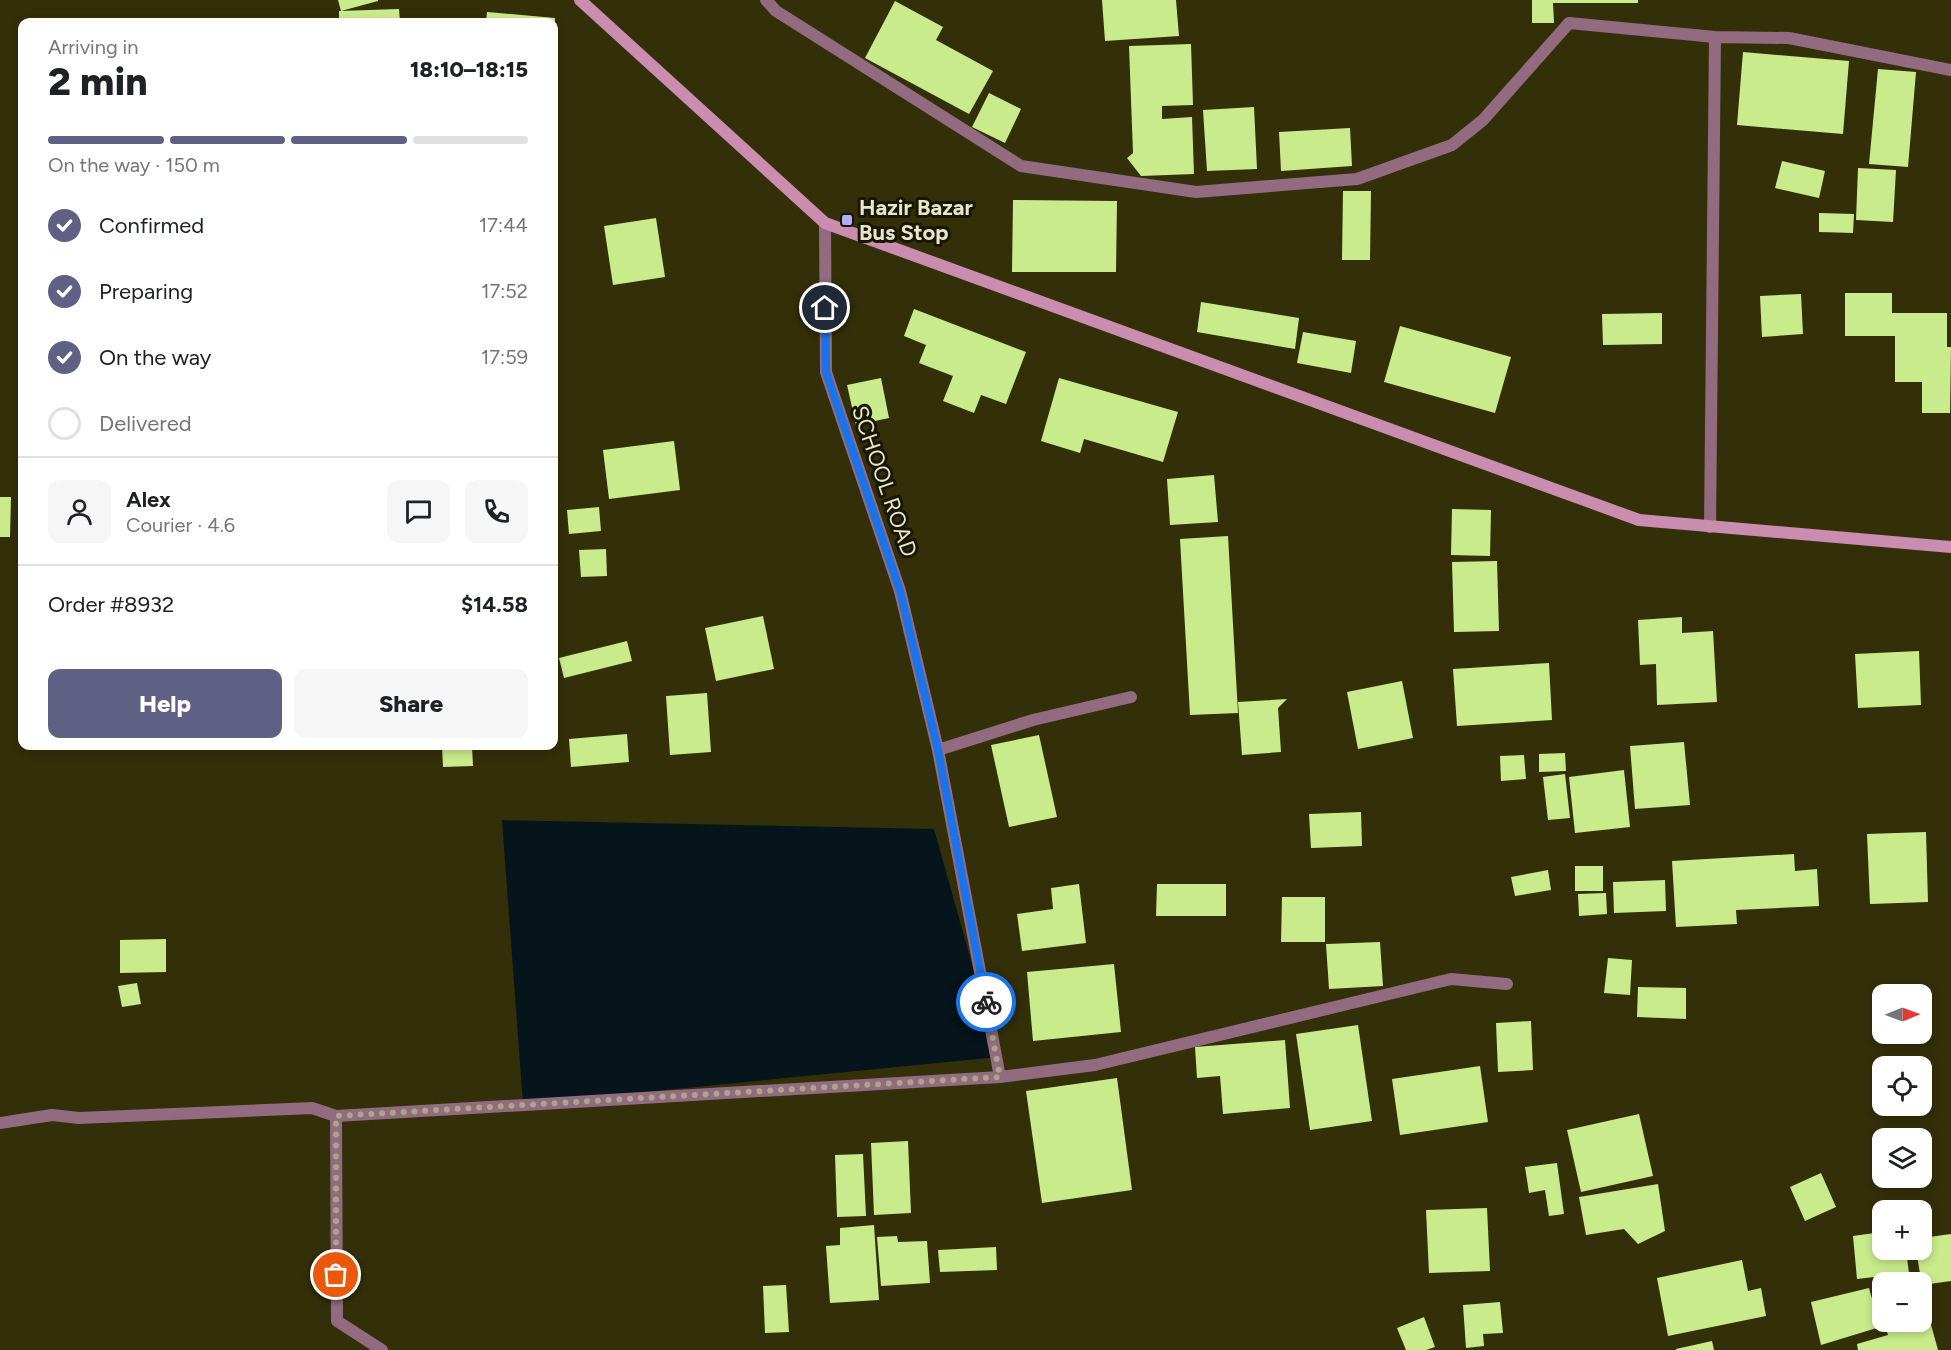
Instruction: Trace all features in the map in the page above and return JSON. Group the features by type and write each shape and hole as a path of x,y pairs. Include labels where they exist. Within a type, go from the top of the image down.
{"main road":[{"path":"580,0 825,223 1639,520 1951,547"}],"street":[{"path":"766,0 776,10 1020,166 1196,192 1357,179 1452,145 1483,120 1569,23 1715,37 1789,38 1951,70"},
{"path":"1710,527 1715,37"},
{"name":"SCHOOL ROAD","path":"825,223 826,372 900,591 938,750 1000,1077"},
{"path":"938,750 1033,720 1131,697"},
{"path":"0,1123 52,1115 79,1118 312,1108 336,1116 1000,1077 1095,1065 1451,979 1507,984"},
{"path":"336,1116 336,1321 382,1350"}],"shaded area":[{"path":"502,820 934,829 998,1057 523,1104"}],"building":[{"path":"338,0 378,0 378,1 341,11"},
{"path":"1102,0 1176,0 1179,36 1105,41"},
{"path":"1532,0 1638,0 1638,3 1553,3 1554,23 1532,23"},
{"path":"895,1 943,27 936,40 993,71 969,114 865,58"},
{"path":"399,9 400,18 339,18 339,11"},
{"path":"487,12 555,18 486,18"},
{"path":"1191,44 1193,105 1162,106 1162,119 1192,117 1194,174 1141,176 1127,158 1133,153 1129,46"},
{"path":"1743,52 1849,61 1843,134 1737,125"},
{"path":"1878,69 1916,72 1908,167 1869,164"},
{"path":"989,93 1021,109 1005,143 972,127"},
{"path":"1254,107 1257,169 1207,171 1203,110"},
{"path":"1350,128 1352,166 1281,171 1279,132"},
{"path":"1782,161 1825,171 1819,198 1775,188"},
{"path":"1858,168 1896,170 1893,222 1856,220"},
{"path":"1343,191 1371,191 1370,260 1342,260"},
{"path":"1013,200 1117,201 1116,272 1012,272"},
{"path":"1819,213 1854,214 1853,233 1819,232"},
{"path":"656,218 665,277 613,285 604,226"},
{"path":"1845,293 1892,293 1892,313 1947,313 1947,347 1951,347 1950,413 1922,413 1922,382 1895,382 1895,336 1845,336"},
{"path":"1801,294 1803,334 1762,337 1760,296"},
{"path":"1201,302 1299,318 1295,349 1197,332"},
{"path":"914,309 1026,352 1006,404 981,395 974,413 943,401 953,376 919,363 926,345 904,336"},
{"path":"1662,313 1662,344 1603,345 1602,314"},
{"path":"1400,326 1511,357 1495,413 1384,382"},
{"path":"1303,332 1356,341 1351,373 1297,363"},
{"path":"881,378 889,418 856,425 847,385"},
{"path":"1059,378 1178,412 1163,462 1084,439 1080,453 1041,441"},
{"path":"674,441 680,490 609,499 603,450"},
{"path":"1214,475 1218,522 1170,525 1167,479"},
{"path":"0,497 11,497 10,537 0,537"},
{"path":"599,507 601,531 569,534 567,510"},
{"path":"1452,509 1491,510 1490,556 1451,555"},
{"path":"1228,536 1238,713 1190,715 1180,539"},
{"path":"606,549 607,576 581,577 579,550"},
{"path":"1497,561 1499,631 1454,632 1452,562"},
{"path":"763,616 774,669 716,681 705,628"},
{"path":"1682,617 1682,633 1713,631 1717,702 1657,705 1656,664 1640,665 1638,620"},
{"path":"627,641 632,661 564,678 559,658"},
{"path":"1919,651 1921,705 1858,708 1855,654"},
{"path":"1549,663 1552,720 1457,726 1453,669"},
{"path":"1402,681 1413,738 1358,749 1347,692"},
{"path":"707,693 711,752 670,755 666,696"},
{"path":"1287,699 1278,708 1281,752 1242,755 1238,702"},
{"path":"627,734 629,762 571,767 569,739"},
{"path":"1039,735 1057,817 1009,827 991,745"},
{"path":"1684,742 1690,805 1635,809 1630,746"},
{"path":"442,750 472,750 473,766 443,767"},
{"path":"1565,753 1566,771 1539,772 1539,754"},
{"path":"1524,755 1526,779 1501,781 1500,756"},
{"path":"1624,770 1630,827 1575,833 1569,777"},
{"path":"1565,774 1570,818 1548,820 1543,777"},
{"path":"1361,812 1362,846 1311,848 1309,814"},
{"path":"1926,832 1928,902 1870,904 1867,834"},
{"path":"1794,854 1795,871 1817,869 1819,906 1736,910 1737,924 1676,927 1672,861"},
{"path":"1575,866 1603,866 1603,891 1575,891"},
{"path":"1548,870 1551,890 1515,896 1511,877"},
{"path":"1665,880 1666,911 1614,913 1613,882"},
{"path":"1079,884 1086,943 1022,951 1017,914 1053,909 1051,888"},
{"path":"1157,884 1226,884 1226,916 1156,916"},
{"path":"1606,893 1607,914 1579,916 1578,894"},
{"path":"1282,897 1325,897 1325,942 1281,942"},
{"path":"166,939 166,972 120,973 120,940"},
{"path":"1380,942 1383,986 1329,989 1326,944"},
{"path":"1608,958 1632,960 1630,995 1604,993"},
{"path":"1114,964 1121,1032 1033,1041 1027,972"},
{"path":"137,983 141,1004 122,1007 118,986"},
{"path":"1638,987 1686,988 1686,1019 1637,1017"},
{"path":"1531,1021 1533,1070 1498,1072 1496,1023"},
{"path":"1358,1025 1372,1121 1310,1130 1296,1034"},
{"path":"1285,1040 1290,1108 1223,1114 1220,1076 1197,1078 1195,1047"},
{"path":"1480,1066 1488,1122 1400,1135 1392,1079"},
{"path":"1117,1078 1132,1190 1042,1203 1026,1091"},
{"path":"1639,1114 1653,1176 1581,1192 1567,1130"},
{"path":"908,1141 911,1213 874,1215 871,1143"},
{"path":"863,1154 866,1216 837,1217 835,1155"},
{"path":"1557,1163 1564,1214 1549,1216 1545,1190 1529,1193 1525,1167"},
{"path":"1821,1173 1836,1207 1805,1221 1790,1187"},
{"path":"1658,1184 1665,1231 1638,1244 1624,1229 1586,1235 1579,1197"},
{"path":"1487,1208 1490,1271 1429,1273 1426,1210"},
{"path":"874,1225 879,1300 830,1303 826,1246 840,1245 840,1228"},
{"path":"1872,1233 1872,1260 1907,1260 1909,1272 1872,1272 1872,1277 1857,1279 1853,1236"},
{"path":"1951,1234 1951,1281 1932,1284 1932,1272 1920,1272 1918,1260 1932,1260 1932,1237"},
{"path":"897,1236 898,1242 927,1241 930,1283 881,1286 877,1237"},
{"path":"996,1247 997,1270 940,1272 938,1250"},
{"path":"1742,1260 1748,1291 1761,1288 1766,1316 1668,1336 1657,1278"},
{"path":"786,1285 789,1332 765,1333 763,1286"},
{"path":"1869,1288 1872,1299 1872,1329 1821,1345 1811,1302"},
{"path":"1500,1302 1503,1333 1483,1334 1484,1346 1466,1348 1463,1305"},
{"path":"1424,1317 1435,1347 1426,1350 1406,1350 1397,1328"},
{"path":"1932,1328 1938,1350 1858,1350 1857,1344 1888,1335 1887,1332 1932,1332"},
{"path":"1712,1341 1714,1350 1676,1350 1676,1349"}],"way so far":[{"path":"336,1275 336,1116 1000,1077 986,1002"}],"place":[{"name":"Hazir Bazar Bus Stop","path":"847,220"}],"route":[{"path":"825,308 826,372 900,591 938,750 986,1002"}]}
